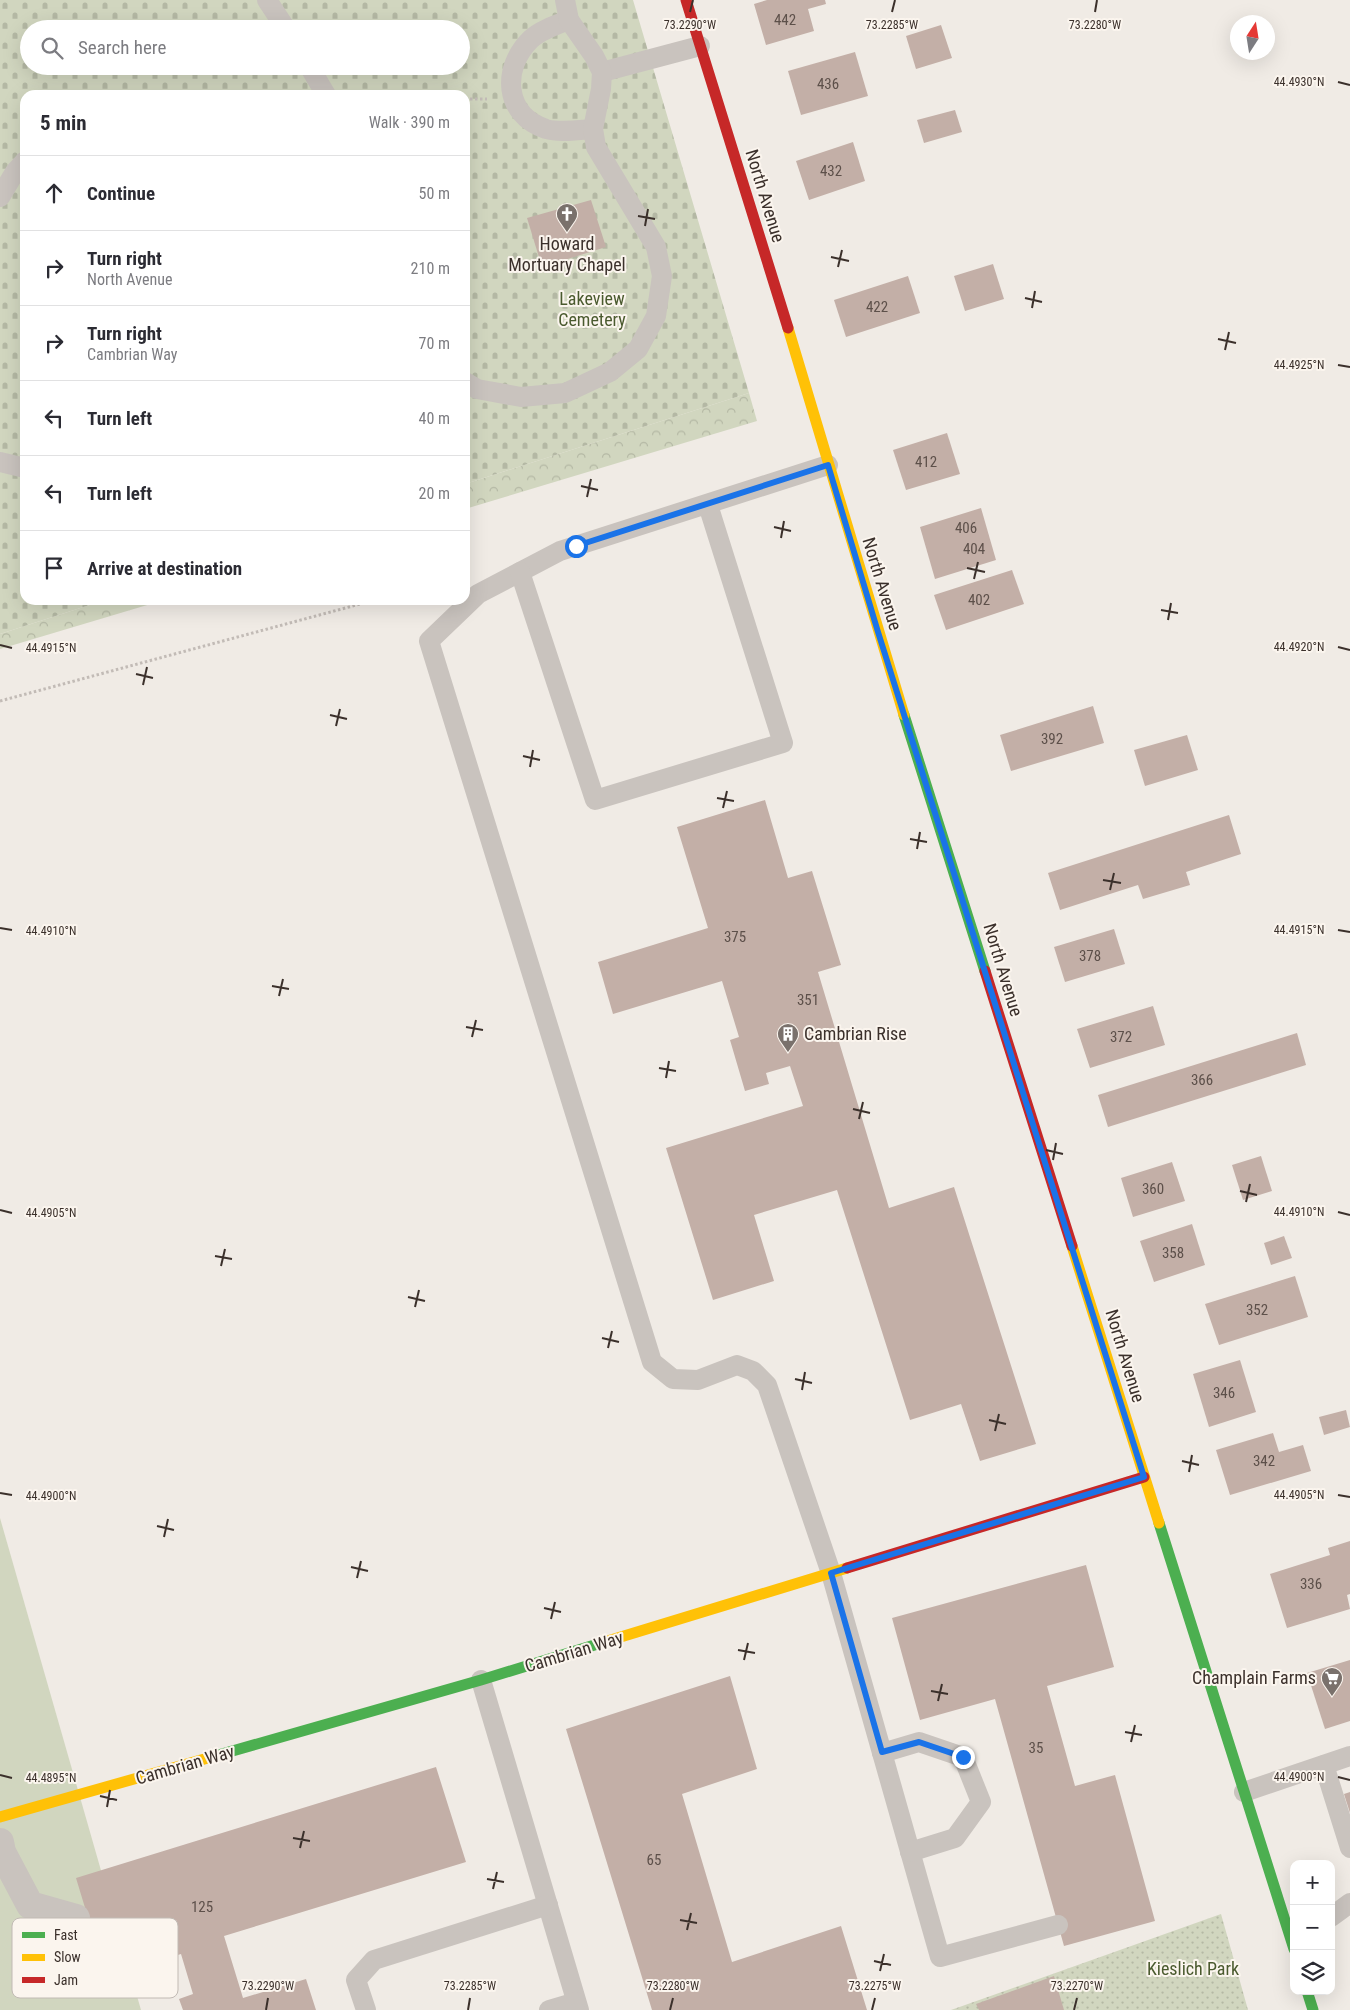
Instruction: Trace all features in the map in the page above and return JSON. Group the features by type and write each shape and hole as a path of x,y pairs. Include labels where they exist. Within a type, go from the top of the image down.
{"main road":[{"name":"North Avenue","path":"686,0 878,632 1144,1477 1290,1930"},
{"name":"Cambrian Way","path":"0,1817 481,1680 1144,1477"},
{"path":"1308,1995 1313,2010"}],"street":[{"path":"0,1842 2,1852 30,1905 76,1918"}],"lane":[{"path":"267,0 280,20"},
{"path":"470,385 477,390 521,397 565,393 610,372 638,349 656,316 662,276 656,247 596,147 592,129 601,89 602,72 594,56 569,20 565,0"},
{"path":"569,20 548,28 533,37 522,49 514,63 511,77 512,98 518,110 532,122 548,129 592,129"},
{"path":"602,72 700,46"},
{"path":"314,75 323,90"},
{"path":"0,197 20,166"},
{"path":"0,462 20,467"},
{"path":"470,602 478,594 560,551 828,465"},
{"path":"520,572 595,800 783,743 708,505"},
{"path":"467,605 429,641 652,1362 673,1379 698,1380 738,1365 753,1371 767,1385 831,1573 940,1957 1058,1925"},
{"path":"481,1680 578,2006 549,2010"},
{"path":"882,1752 919,1742 963,1757 981,1802 955,1838 910,1852"},
{"path":"1244,1792 1350,1756"},
{"path":"1324,1765 1350,1848"},
{"path":"1335,1914 1350,1903"},
{"path":"366,2010 356,1980 374,1960 548,1905"}],"path":[{"path":"0,701 356,605"}],"green space":[{"name":"Lakeview Cemetery","path":"0,0 633,0 749,393 470,482 470,90 20,90 20,605 90,605 0,634"},
{"path":"749,393 757,421 470,507 470,482"},
{"path":"90,605 147,605 0,649 0,634"},
{"path":"0,1518 115,1918 12,1918 12,1998 138,1998 141,2010 0,2010"},
{"name":"Kieslich Park","path":"1221,1914 1248,2010 951,2010"}],"building":[{"path":"767,0 825,0 826,4 808,9 814,31 766,45 754,4"},
{"path":"941,25 952,58 916,69 906,36"},
{"path":"855,52 868,96 801,115 788,71"},
{"path":"955,110 962,132 924,143 917,120"},
{"path":"853,142 865,181 809,200 796,161"},
{"name":"Howard Mortuary Chapel","path":"591,200 606,247 542,267 527,218"},
{"path":"993,264 1004,299 965,311 954,276"},
{"path":"908,276 920,313 846,337 834,300"},
{"path":"947,433 960,474 906,490 893,450"},
{"path":"981,508 996,560 935,579 920,527"},
{"path":"1012,570 1024,604 946,630 934,595"},
{"path":"1093,706 1104,743 1011,771 1000,735"},
{"path":"1187,735 1198,770 1145,786 1134,750"},
{"name":"Cambrian Rise","path":"765,800 788,878 812,871 841,965 818,972 889,1208 954,1187 1036,1444 980,1461 961,1404 910,1420 837,1190 754,1215 774,1281 713,1300 666,1148 803,1106 790,1066 766,1073 769,1084 745,1091 730,1040 739,1037 722,981 613,1014 598,962 708,928 677,827"},
{"path":"1229,815 1241,854 1186,872 1190,885 1143,899 1138,885 1060,910 1048,873"},
{"path":"1114,929 1125,964 1065,982 1054,947"},
{"path":"1153,1006 1165,1045 1090,1068 1077,1029"},
{"path":"1297,1033 1306,1065 1108,1127 1098,1095"},
{"path":"1261,1156 1272,1191 1243,1200 1232,1165"},
{"path":"1172,1162 1185,1201 1133,1217 1121,1178"},
{"path":"1192,1224 1205,1265 1154,1282 1140,1241"},
{"path":"1284,1236 1292,1258 1271,1265 1264,1243"},
{"path":"1295,1276 1308,1317 1219,1345 1205,1304"},
{"path":"1240,1360 1256,1412 1209,1427 1193,1374"},
{"path":"1346,1410 1350,1427 1324,1435 1319,1417"},
{"path":"1273,1433 1279,1452 1303,1445 1311,1471 1230,1495 1216,1450"},
{"path":"1350,1541 1350,1594 1347,1595 1350,1609 1287,1628 1270,1574 1330,1555 1328,1548"},
{"path":"1086,1565 1114,1667 1047,1686 1075,1786 1115,1775 1155,1921 1064,1946 995,1699 920,1720 892,1618"},
{"name":"Champlain Farms","path":"1350,1660 1350,1721 1325,1729 1307,1673"},
{"path":"730,1676 757,1769 682,1794 732,1962 841,1926 867,2010 652,2010 566,1729"},
{"path":"436,1767 466,1862 224,1936 243,1998 306,1979 316,2010 183,2010 179,1999 193,1994 181,1954 178,1955 178,1918 88,1918 76,1878"},
{"path":"1350,1792 1350,1813 1344,1794"},
{"path":"1054,1976 1064,2010 979,2010 976,2004"}],"traffic: fast":[{"path":"904,715 985,971"},
{"path":"1159,1523 1290,1936"},
{"path":"215,1756 481,1680 601,1643"},
{"path":"1308,1995 1313,2010"}],"traffic: slow":[{"path":"788,328 904,715"},
{"path":"1072,1246 1159,1523"},
{"path":"601,1643 847,1568"},
{"path":"0,1817 215,1756"}],"traffic: jam":[{"path":"686,0 788,328"},
{"path":"985,971 1072,1246"},
{"path":"847,1568 1144,1477"}],"place":[{"name":"Howard Mortuary Chapel","path":"567,233"},
{"name":"Cambrian Rise","path":"788,1053"},
{"name":"Champlain Farms","path":"1332,1697"}],"route":[{"path":"576,546 828,465 878,632 1144,1477 831,1573 882,1752 919,1742 963,1757"}]}
